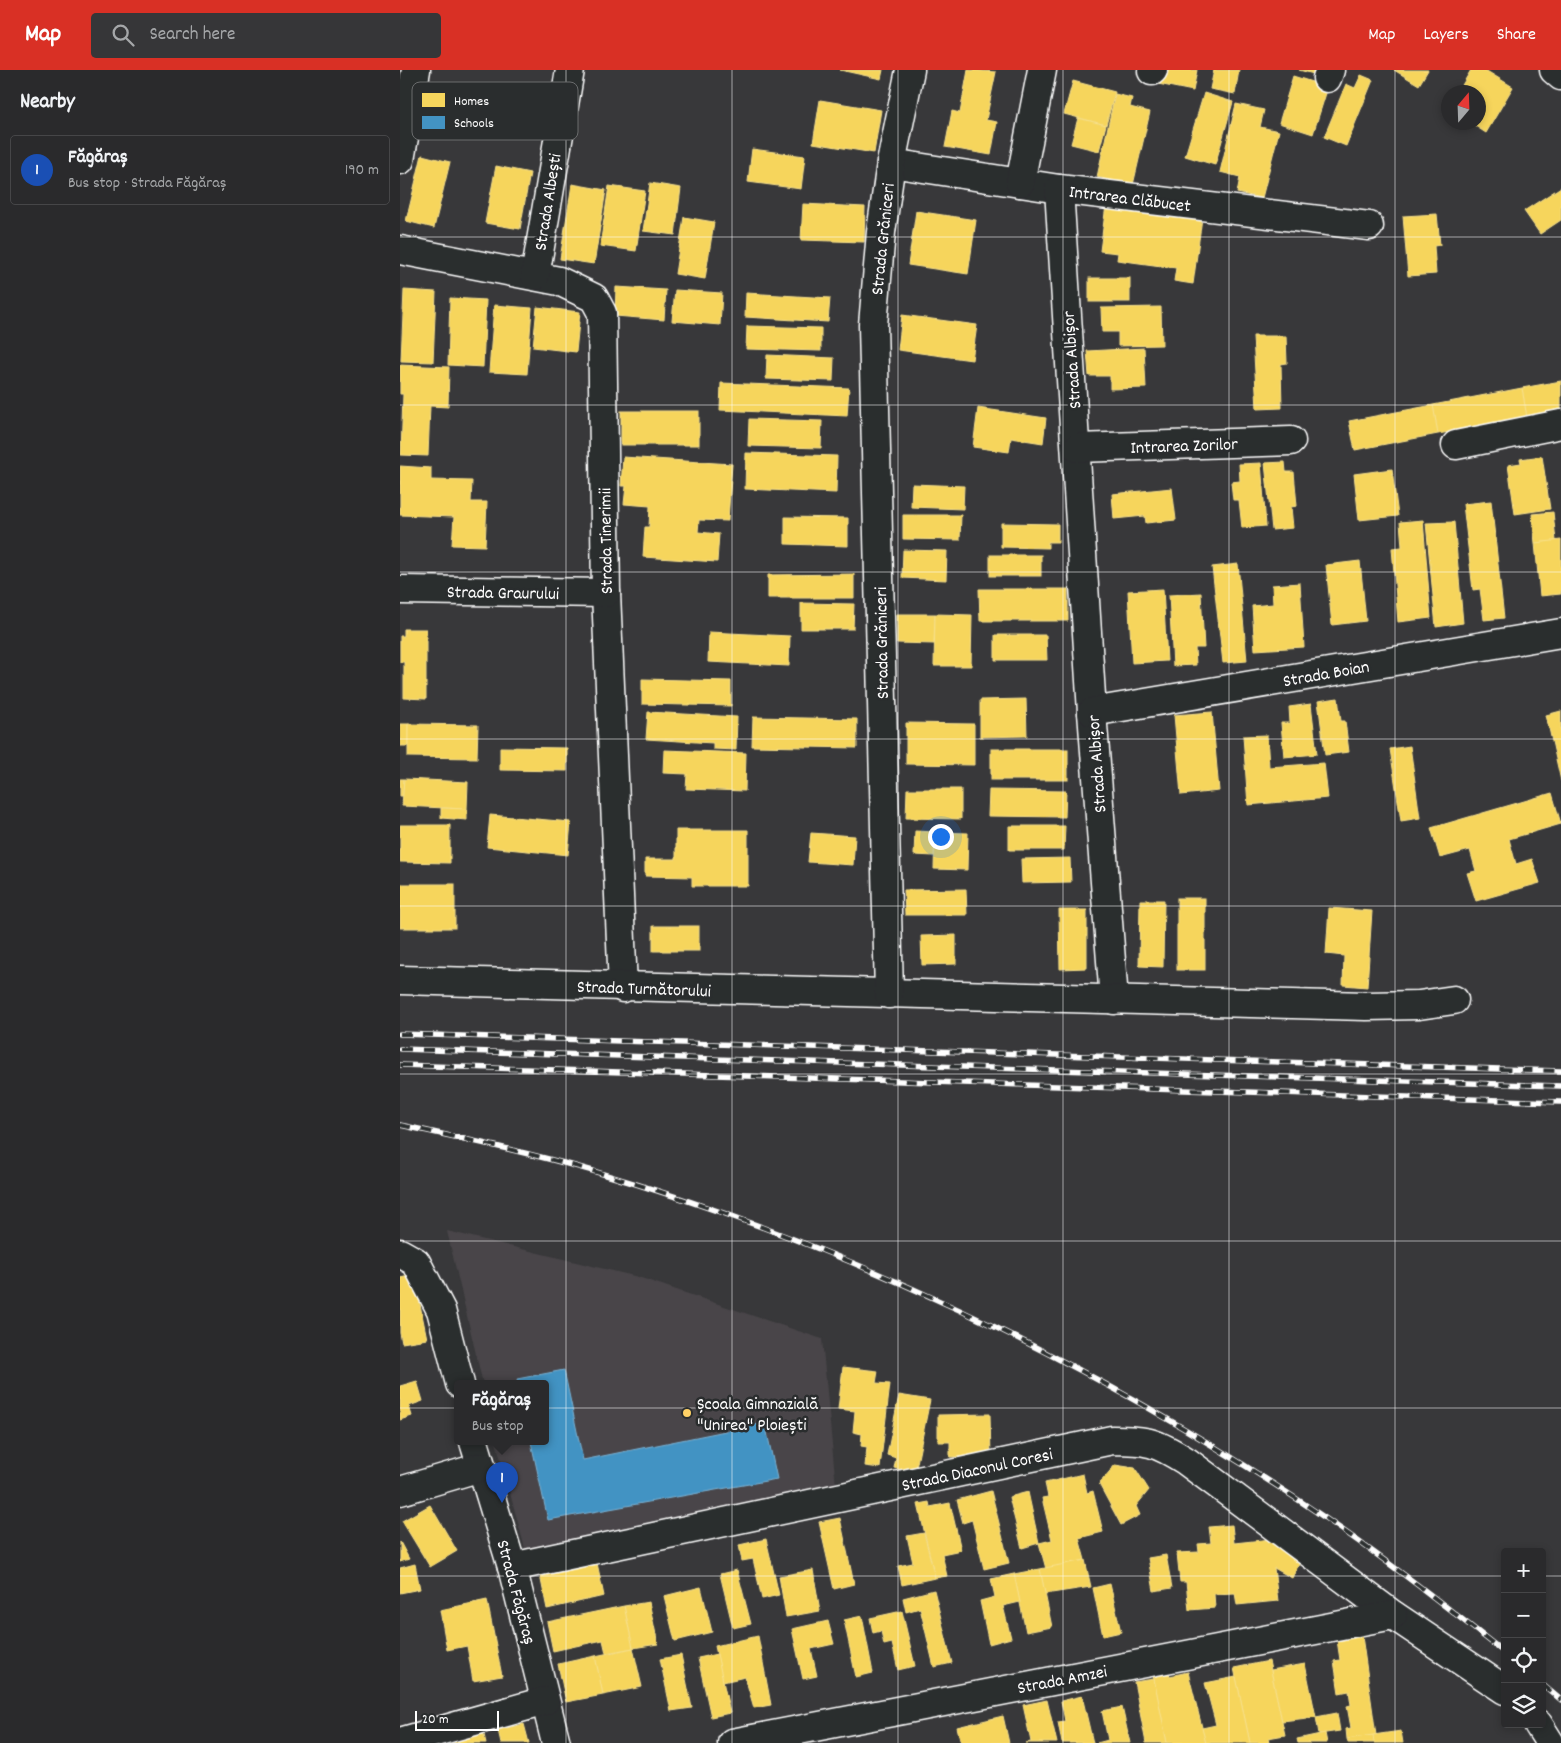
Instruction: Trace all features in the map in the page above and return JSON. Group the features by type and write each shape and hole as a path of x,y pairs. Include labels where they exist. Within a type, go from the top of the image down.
{"street":[{"name":"Strada Grăniceri","path":"889,994 873,325 881,232 891,163 910,70"},
{"path":"1020,183 1042,70"},
{"path":"1554,70 1561,76"},
{"path":"400,160 412,92"},
{"name":"Strada Albești","path":"535,276 558,140"},
{"name":"Intrarea Clăbucet","path":"891,163 1059,189 1369,226"},
{"name":"Strada Albișor","path":"1059,189 1077,448 1092,712 1114,1000"},
{"name":"Strada Tinerimii","path":"400,250 535,276 576,288 594,298 602,313 606,593 623,988"},
{"path":"1456,445 1561,424"},
{"name":"Intrarea Zorilor","path":"1077,448 1291,441"},
{"name":"Strada Graurului","path":"400,590 606,593"},
{"name":"Strada Boian","path":"1092,712 1561,633"},
{"name":"Strada Turnătorului","path":"400,980 623,988 889,994"},
{"path":"889,994 1366,1006 1420,1005 1454,1000"},
{"path":"400,1253 416,1262 441,1310 459,1380"},
{"name":"Strada Diaconul Coresi","path":"512,1567 1112,1440 1135,1440 1158,1444 1186,1461 1393,1615 1501,1687"},
{"path":"400,1491 478,1454"},
{"name":"Strada Făgăraș","path":"478,1454 512,1567 556,1743"},
{"name":"Strada Amzei","path":"732,1743 1393,1615"},
{"path":"400,1742 545,1701"},
{"path":"1541,1728 1550,1743"}],"shaded area":[{"name":"Școala Gimnazială \"Unirea\" Ploiești","path":"447,1231 638,1277 822,1339 837,1497 526,1552 497,1445 549,1445 549,1380 482,1380"}],"building: Homes":[{"path":"840,70 883,70 881,79"},
{"path":"968,70 996,72 986,120 997,122 991,155 945,147 952,111 960,113"},
{"path":"1161,70 1197,70 1193,91 1158,84"},
{"path":"1214,70 1239,70 1235,94 1210,89"},
{"path":"1299,70 1323,70 1321,76"},
{"path":"1394,70 1428,70 1419,85"},
{"path":"1471,70 1485,70 1513,87 1486,133 1481,130 1486,130 1486,85 1462,85"},
{"path":"1361,75 1373,80 1346,146 1324,137 1346,84 1355,88"},
{"path":"1293,76 1328,87 1313,134 1279,123"},
{"path":"1073,81 1115,92 1106,125 1064,114"},
{"path":"1204,93 1233,102 1215,165 1185,156"},
{"path":"1115,94 1132,98 1130,107 1150,112 1133,185 1097,177"},
{"path":"820,100 881,110 874,153 813,143"},
{"path":"1236,104 1264,110 1260,127 1279,131 1262,198 1237,193 1240,177 1220,172"},
{"path":"1078,118 1106,125 1099,151 1071,144"},
{"path":"752,149 805,156 801,189 748,182"},
{"path":"422,155 450,162 434,228 406,221"},
{"path":"496,166 530,173 520,229 485,223"},
{"path":"650,183 681,188 675,235 643,231"},
{"path":"572,184 606,190 594,264 560,259"},
{"path":"609,186 645,191 636,251 600,246"},
{"path":"1561,187 1561,220 1540,234 1524,211"},
{"path":"803,204 865,207 864,242 801,240"},
{"path":"1106,205 1202,218 1193,284 1174,281 1176,268 1117,260 1118,253 1100,251"},
{"path":"916,211 976,220 968,274 908,265"},
{"path":"1437,214 1440,245 1434,246 1436,274 1408,276 1403,216"},
{"path":"684,217 714,222 705,279 675,274"},
{"path":"1089,278 1130,278 1130,302 1089,302"},
{"path":"616,287 666,290 664,320 615,316"},
{"path":"404,290 436,292 433,362 401,361"},
{"path":"675,290 722,293 720,325 672,321"},
{"path":"746,293 830,298 828,322 745,317"},
{"path":"450,298 486,300 483,367 448,365"},
{"path":"494,305 532,308 527,374 489,372"},
{"path":"537,307 580,312 576,352 533,347"},
{"path":"1161,307 1162,345 1118,346 1118,332 1102,332 1101,308"},
{"path":"902,315 977,325 972,360 898,350"},
{"path":"747,326 821,328 821,351 746,349"},
{"path":"1253,336 1286,336 1287,363 1281,364 1282,408 1257,409"},
{"path":"1144,348 1146,388 1110,389 1110,376 1089,376 1087,351"},
{"path":"767,355 834,358 833,381 766,379"},
{"path":"400,365 449,367 448,407 430,406 428,456 401,455 403,394 400,394"},
{"path":"1561,381 1561,412 1527,418 1522,388"},
{"path":"721,383 849,388 847,416 720,410"},
{"path":"1522,388 1527,418 1438,434 1433,405"},
{"path":"1433,405 1438,434 1355,450 1349,421"},
{"path":"978,408 1046,418 1043,443 1011,438 1009,452 973,447"},
{"path":"621,411 699,411 699,445 621,445"},
{"path":"749,419 822,421 821,448 748,446"},
{"path":"746,453 837,456 836,493 745,489"},
{"path":"1542,456 1550,509 1515,514 1508,465 1521,463 1520,459"},
{"path":"623,457 732,464 728,521 699,520 698,532 719,534 717,562 643,557 645,527 649,527 650,506 624,504 626,486 621,486"},
{"path":"1285,462 1286,472 1294,472 1297,506 1291,507 1293,528 1272,530 1265,463"},
{"path":"1261,463 1266,526 1242,528 1239,500 1233,500 1231,482 1240,481 1239,464"},
{"path":"400,466 431,468 431,480 472,481 471,502 487,502 485,546 452,545 454,517 400,515"},
{"path":"1392,469 1398,516 1359,520 1354,474"},
{"path":"912,484 964,486 963,509 911,507"},
{"path":"1172,488 1176,520 1146,523 1145,516 1114,519 1112,494"},
{"path":"1491,501 1504,618 1484,620 1480,589 1473,590 1463,504"},
{"path":"1553,512 1556,541 1535,543 1532,514"},
{"path":"903,515 961,515 960,540 903,539"},
{"path":"785,517 848,518 848,546 785,544"},
{"path":"1423,520 1431,618 1398,622 1392,548 1402,547 1400,522"},
{"path":"1454,522 1463,623 1436,627 1426,523"},
{"path":"1001,523 1058,524 1058,542 1048,542 1048,548 1001,547"},
{"path":"1561,540 1561,594 1540,596 1535,543"},
{"path":"903,550 947,551 946,580 902,578"},
{"path":"990,555 1041,555 1041,576 990,576"},
{"path":"1360,561 1366,621 1332,625 1326,565"},
{"path":"1238,564 1247,661 1223,663 1212,567"},
{"path":"854,574 854,598 768,598 768,575"},
{"path":"1300,583 1304,647 1255,650 1252,606 1273,604 1272,585"},
{"path":"979,589 1068,589 1068,621 980,621"},
{"path":"1163,589 1167,661 1132,663 1128,591"},
{"path":"1201,593 1204,648 1195,648 1196,665 1173,666 1169,595"},
{"path":"801,603 854,604 853,629 801,629"},
{"path":"897,614 935,614 934,644 897,643"},
{"path":"935,614 972,615 971,666 934,666"},
{"path":"404,629 426,629 426,699 404,698 404,662 400,662 400,636 404,636"},
{"path":"709,632 790,636 789,666 708,662"},
{"path":"995,635 1046,635 1047,660 995,660"},
{"path":"642,679 731,681 731,706 642,704"},
{"path":"1338,698 1341,721 1345,721 1349,752 1325,755 1318,701"},
{"path":"1026,699 1027,736 980,737 980,700"},
{"path":"1311,704 1317,754 1284,757 1281,723 1290,723 1289,707"},
{"path":"1561,711 1561,781 1546,715"},
{"path":"648,712 737,717 736,750 713,749 713,743 646,739"},
{"path":"1212,712 1219,791 1181,795 1174,715"},
{"path":"753,717 857,719 857,748 752,746"},
{"path":"906,723 974,724 974,765 906,764"},
{"path":"400,724 408,724 408,746 400,746"},
{"path":"408,724 478,725 477,758 408,757"},
{"path":"1267,735 1269,767 1324,763 1328,798 1248,805 1243,736"},
{"path":"1410,746 1420,818 1401,821 1390,749"},
{"path":"500,747 567,748 567,771 500,770"},
{"path":"991,749 1068,749 1068,780 991,780"},
{"path":"664,750 746,753 745,791 686,789 687,774 663,773"},
{"path":"400,779 404,779 403,796 400,796"},
{"path":"404,779 468,782 467,809 402,806"},
{"path":"907,789 961,789 961,819 906,818"},
{"path":"989,790 1066,791 1065,817 988,816"},
{"path":"1552,793 1561,824 1509,839 1516,864 1532,859 1540,883 1476,901 1467,873 1476,871 1470,850 1440,858 1431,828"},
{"path":"441,808 467,809 467,820 441,818"},
{"path":"490,815 571,822 568,855 487,847"},
{"path":"400,825 450,825 450,863 400,862"},
{"path":"1009,826 1065,826 1064,850 1009,850"},
{"path":"676,830 748,830 748,886 692,886 692,877 645,876 645,859 676,859"},
{"path":"915,831 935,832 934,856 914,855"},
{"path":"935,832 968,833 967,870 934,869"},
{"path":"811,833 855,836 853,865 808,862"},
{"path":"1070,858 1071,882 1022,883 1021,859"},
{"path":"400,884 455,884 455,928 400,928"},
{"path":"966,889 967,915 905,915 904,890"},
{"path":"1177,898 1205,898 1205,970 1177,970"},
{"path":"1140,900 1164,900 1163,967 1139,966"},
{"path":"1329,908 1372,911 1367,987 1343,985 1344,956 1326,954"},
{"path":"1059,910 1087,910 1087,968 1060,969"},
{"path":"653,926 699,926 699,951 653,951"},
{"path":"956,935 956,964 922,965 921,936"},
{"path":"414,1275 427,1339 402,1343 400,1333 400,1278"},
{"path":"843,1367 878,1371 876,1383 890,1384 880,1468 865,1466 867,1447 861,1446 862,1434 853,1432 855,1411 838,1409"},
{"path":"417,1381 423,1401 409,1406 412,1416 400,1420 400,1386"},
{"path":"899,1395 930,1400 915,1473 894,1468 896,1458 887,1455"},
{"path":"990,1414 991,1457 950,1457 950,1442 938,1442 938,1415"},
{"path":"1115,1465 1135,1468 1149,1490 1136,1506 1140,1515 1121,1525 1099,1484"},
{"path":"1083,1474 1087,1493 1093,1491 1103,1532 1079,1538 1085,1560 1046,1569 1039,1543 1052,1540 1042,1498 1048,1497 1045,1483"},
{"path":"991,1491 1009,1563 984,1569 972,1520 963,1523 957,1500"},
{"path":"1028,1492 1039,1543 1022,1548 1009,1497"},
{"path":"929,1502 930,1507 950,1503 961,1550 942,1554 947,1576 935,1578 918,1504"},
{"path":"430,1505 457,1551 430,1567 402,1521"},
{"path":"840,1518 854,1584 834,1589 819,1522"},
{"path":"1232,1525 1234,1543 1272,1539 1289,1549 1286,1554 1300,1562 1292,1578 1274,1568 1278,1601 1237,1605 1235,1593 1214,1594 1215,1608 1189,1610 1186,1582 1180,1582 1177,1553 1199,1552 1198,1544 1211,1543 1209,1527"},
{"path":"924,1533 935,1578 902,1585 898,1566 913,1563 907,1536"},
{"path":"766,1539 779,1595 762,1599 753,1559 742,1561 739,1545"},
{"path":"400,1542 409,1559 400,1562"},
{"path":"1166,1555 1172,1588 1154,1591 1148,1558"},
{"path":"1085,1560 1091,1587 1045,1594 1040,1569"},
{"path":"597,1563 604,1596 547,1609 540,1575"},
{"path":"415,1564 420,1589 400,1593 400,1568"},
{"path":"1040,1569 1052,1627 1026,1632 1014,1574"},
{"path":"737,1570 751,1624 733,1628 720,1574"},
{"path":"813,1570 820,1611 786,1617 779,1576"},
{"path":"1014,1574 1020,1602 1003,1606 1011,1638 989,1644 980,1601 995,1597 991,1579"},
{"path":"1110,1584 1121,1632 1103,1636 1093,1588"},
{"path":"701,1587 712,1632 675,1641 664,1596"},
{"path":"934,1590 952,1663 934,1667 920,1608 906,1612 903,1598"},
{"path":"487,1600 502,1676 473,1681 467,1646 447,1650 440,1610"},
{"path":"649,1602 658,1644 633,1648 624,1606"},
{"path":"624,1606 633,1648 606,1653 603,1640 553,1651 547,1622"},
{"path":"902,1611 915,1666 898,1670 892,1643 884,1645 881,1631 873,1633 870,1618"},
{"path":"862,1616 873,1673 856,1677 844,1620"},
{"path":"828,1621 834,1644 811,1649 817,1676 803,1679 792,1629"},
{"path":"758,1636 771,1705 754,1708 745,1677 723,1682 715,1646"},
{"path":"1362,1636 1376,1735 1347,1739 1346,1729 1351,1728 1347,1706 1351,1705 1349,1691 1339,1693 1334,1661 1340,1660 1337,1640"},
{"path":"633,1648 642,1687 603,1695 595,1656"},
{"path":"717,1654 730,1713 711,1717 698,1658"},
{"path":"681,1655 692,1708 671,1711 660,1659"},
{"path":"595,1656 603,1695 566,1702 558,1664"},
{"path":"1269,1661 1285,1735 1268,1738 1269,1743 1250,1743 1234,1668"},
{"path":"1305,1664 1316,1717 1282,1721 1271,1670"},
{"path":"1167,1667 1170,1676 1188,1672 1206,1743 1167,1743 1152,1670"},
{"path":"1236,1677 1250,1743 1206,1743 1202,1728 1216,1725 1205,1683"},
{"path":"1154,1679 1167,1743 1146,1743 1134,1682"},
{"path":"1082,1696 1093,1743 1062,1743 1058,1722 1065,1721 1061,1701"},
{"path":"1047,1700 1057,1743 1026,1743 1031,1742 1023,1705"},
{"path":"1122,1707 1130,1743 1097,1743 1108,1740 1102,1711"},
{"path":"1337,1713 1340,1731 1319,1734 1316,1717"},
{"path":"1003,1716 1009,1743 961,1743 957,1727"},
{"path":"524,1724 529,1743 501,1743 498,1730"},
{"path":"483,1731 486,1743 446,1743"},
{"path":"1401,1731 1403,1743 1374,1743 1373,1735"},
{"path":"1325,1733 1327,1743 1298,1743 1297,1739"},
{"path":"1373,1735 1374,1743 1348,1743 1347,1739"}],"building: Schools":[{"name":"Școala Gimnazială \"Unirea\" Ploiești","path":"564,1370 583,1460 765,1423 777,1479 548,1520 532,1445 549,1445 549,1380 517,1379"}],"railway":[{"path":"400,1034 1561,1071"},
{"path":"400,1049 1561,1086"},
{"path":"400,1065 1561,1102"},
{"path":"400,1125 569,1164 686,1200 778,1233 869,1270 959,1310 1047,1353 1133,1399 1218,1449 1353,1537 1501,1650"},
{"path":"1546,1687 1561,1700"}],"place":[{"name":"Școala Gimnazială \"Unirea\" Ploiești","path":"687,1413"},
{"name":"Făgăraș","path":"502,1503"}]}
